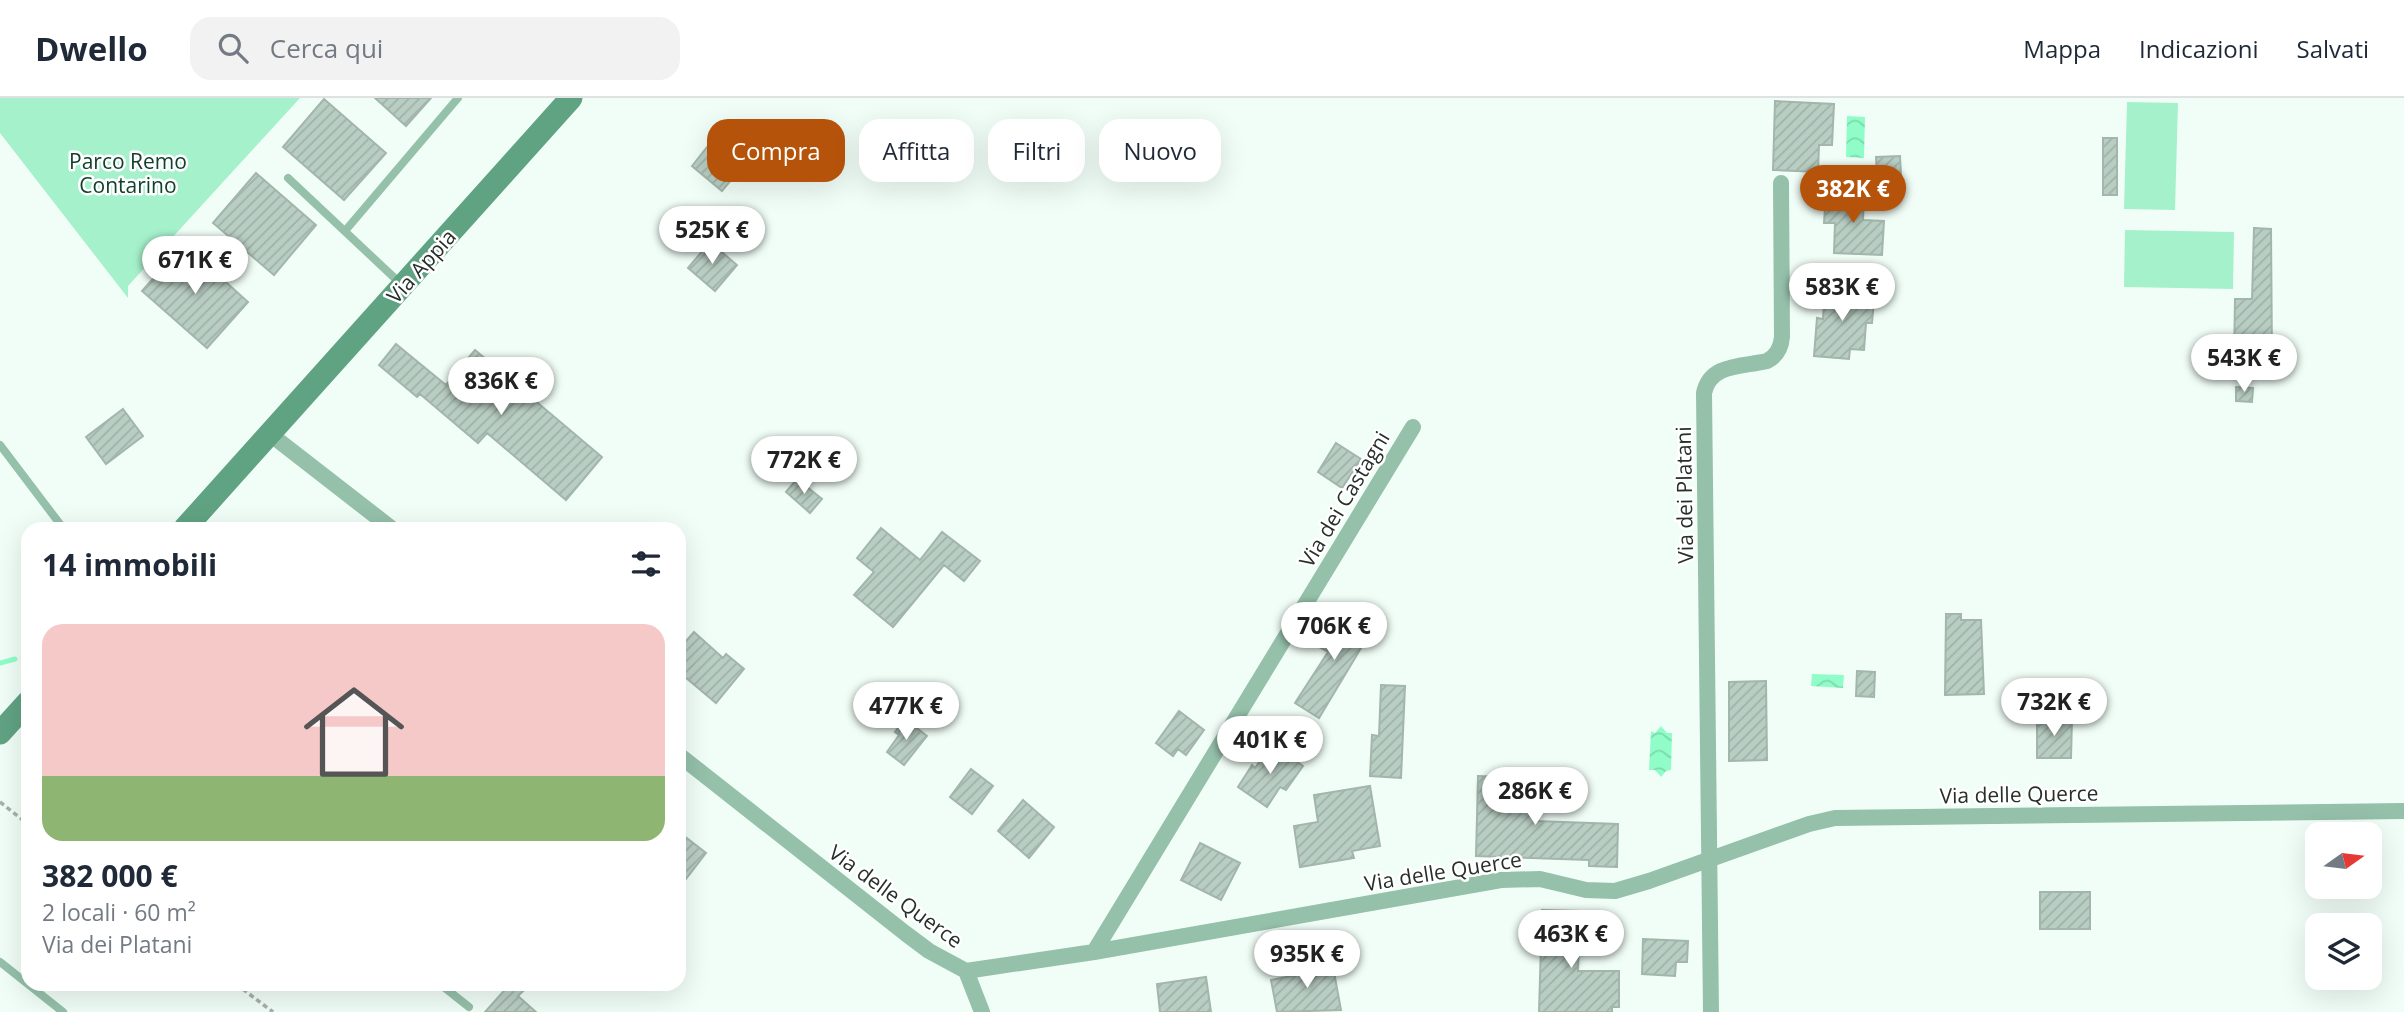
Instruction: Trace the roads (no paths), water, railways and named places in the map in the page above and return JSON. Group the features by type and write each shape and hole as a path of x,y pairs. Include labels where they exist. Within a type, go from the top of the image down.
{"street":[{"name":"Via Appia","path":"190,522 571,98"},
{"name":"Via dei Platani","path":"1710,859 1704,393 1707,382 1714,373 1722,369 1767,361 1773,358 1780,348 1781,183"},
{"name":"Via dei Castagni","path":"1094,952 1413,427"},
{"path":"270,434 383,522"},
{"path":"0,733 21,710"},
{"name":"Via delle Querce","path":"686,761 905,933 929,951 966,971 1094,952 1510,879 1540,879 1586,890 1615,891 1809,824 1843,817 2404,811"},
{"path":"1710,859 1711,1012"},
{"path":"966,971 982,1012"}],"lane":[{"path":"345,231 458,98"},
{"path":"288,178 403,286"},
{"path":"0,445 58,522"},
{"path":"0,962 21,979"},
{"path":"37,991 63,1012"},
{"path":"449,991 469,1007"}],"water":[{"path":"1847,116 1865,117 1864,158 1846,157"},
{"path":"1812,674 1844,675 1843,688 1811,686"},
{"path":"1661,726 1667,733 1672,733 1671,770 1661,777 1655,770 1649,770 1651,731 1655,733"}],"waterway":[{"path":"0,663 15,659"}],"park label":[{"name":"Parco Remo Contarino","path":"128,173"}]}
